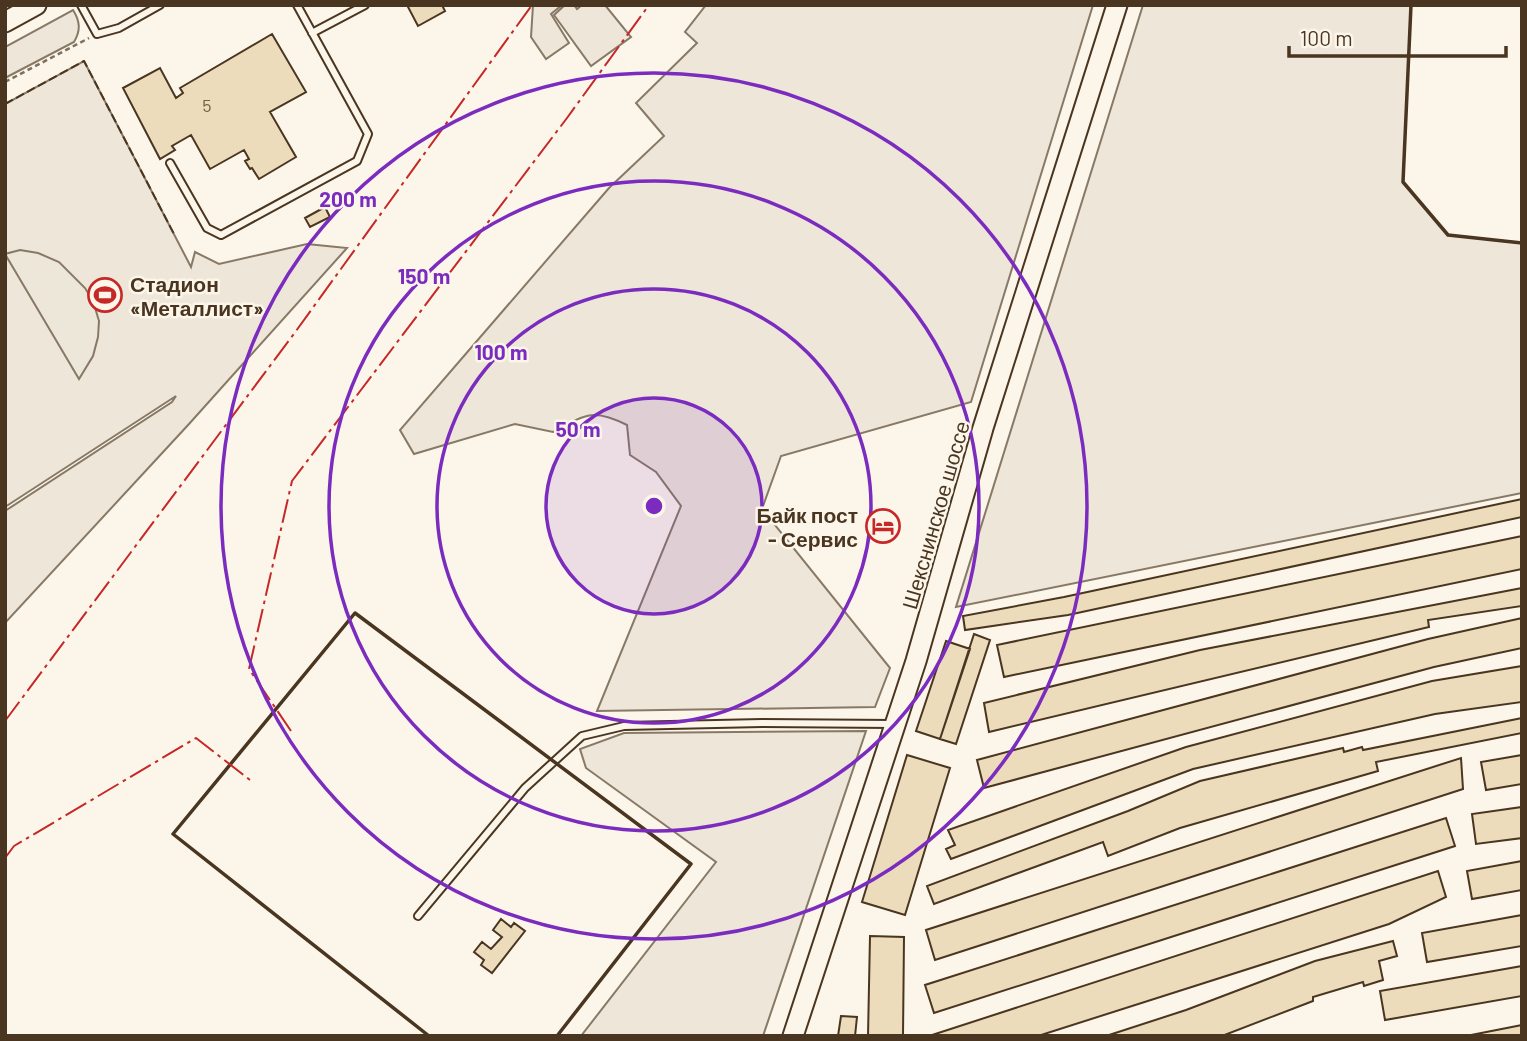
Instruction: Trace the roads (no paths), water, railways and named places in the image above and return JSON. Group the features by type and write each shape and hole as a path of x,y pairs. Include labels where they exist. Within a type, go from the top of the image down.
{"main road":[{"path":"5,22 36,5"},
{"name":"Шекснинское шоссе","path":"793,1036 895,724 983,428 1117,5"}],"lane":[{"path":"81,5 97,34 119,28 160,5"},
{"path":"170,163 207,229 221,235 357,161 368,134 297,5"},
{"path":"313,33 365,5"},
{"path":"418,916 525,788 582,736 624,726 895,724"}],"place":[{"name":"Стадион «Металлист»","path":"105,295"},
{"name":"Байк пост - Сервис","path":"883,526"}]}
